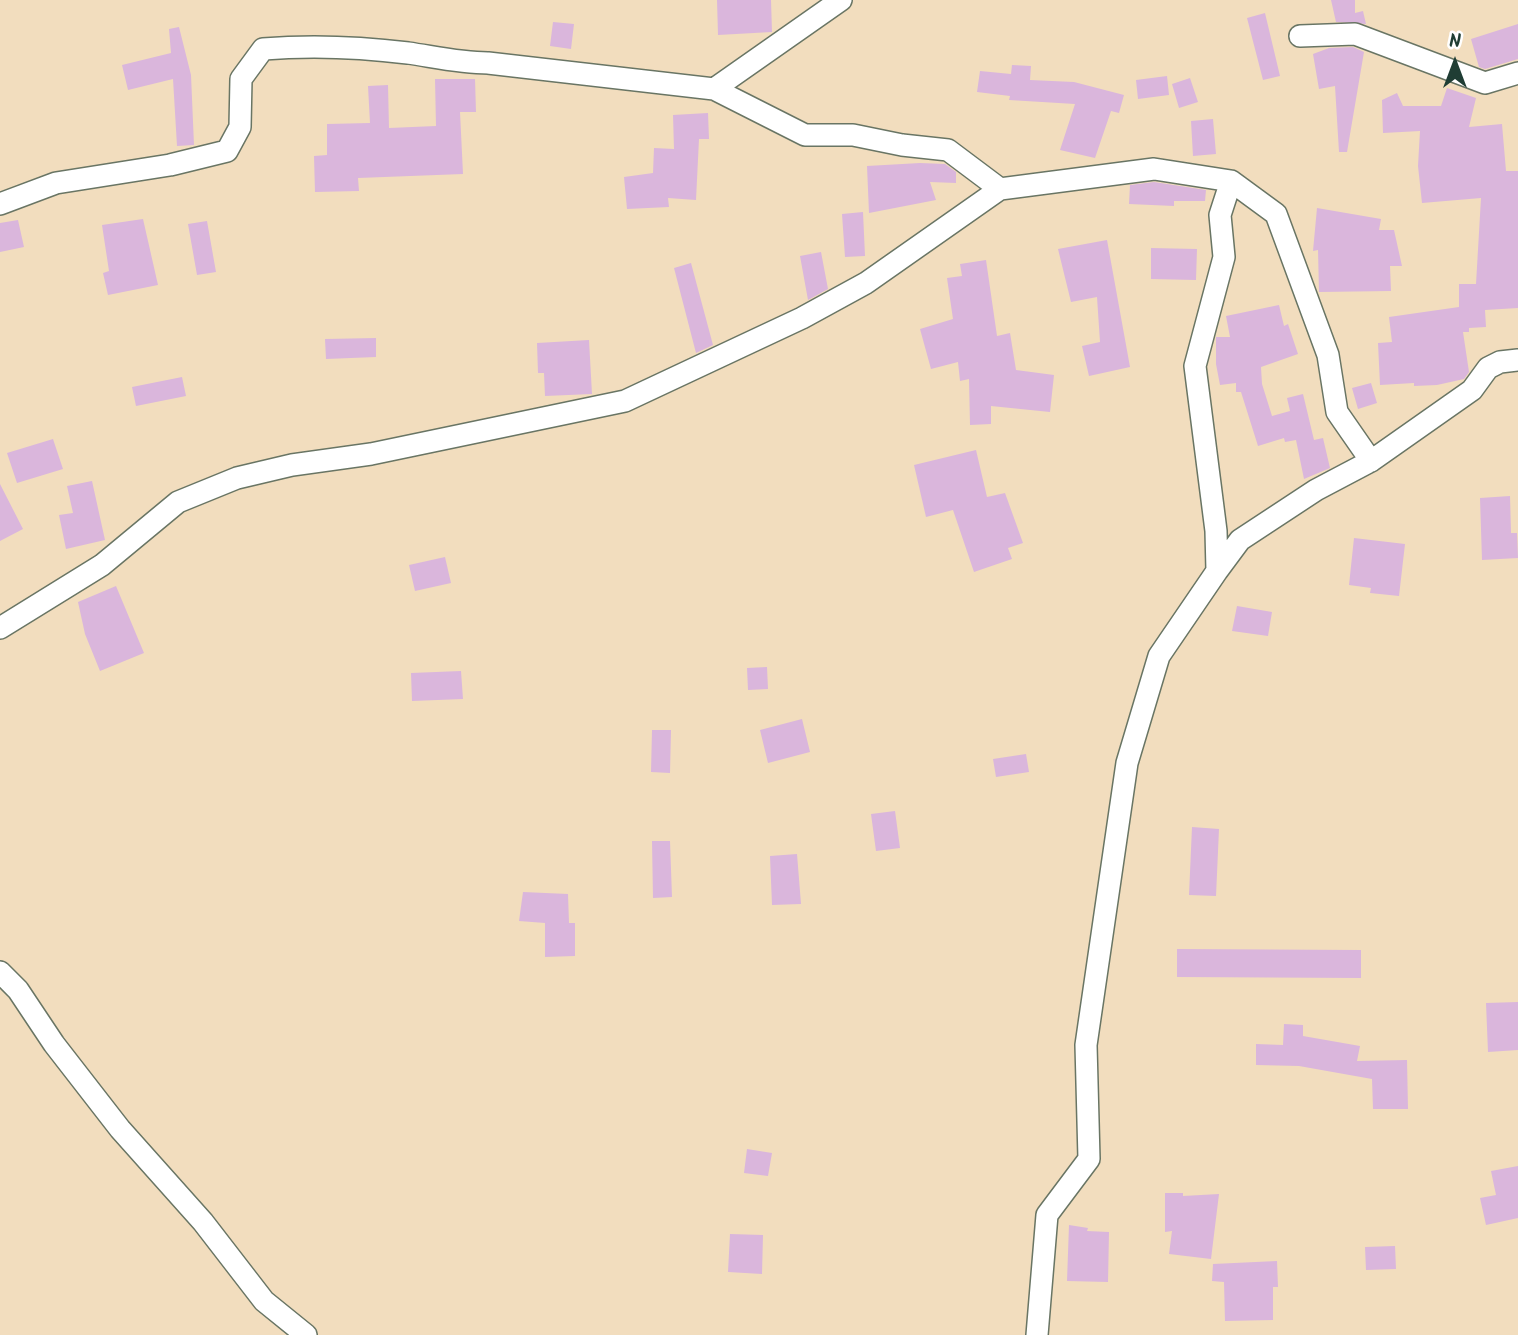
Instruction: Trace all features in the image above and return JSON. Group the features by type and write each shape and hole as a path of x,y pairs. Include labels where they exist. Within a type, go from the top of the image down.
{"street":[{"path":"714,89 841,0"},
{"path":"1300,36 1355,34 1485,83 1518,73"},
{"path":"0,204 56,183 170,164 227,151 240,127 241,79 263,49 305,46 407,53 454,62 488,63 714,89 805,135 853,135 902,145 948,150 1000,189"},
{"path":"0,628 102,565 178,502 237,478 292,465 371,454 625,401 802,318 855,289 1000,189 1154,169 1231,181 1276,214 1328,355 1337,412 1371,461"},
{"path":"1217,571 1216,531 1195,366 1224,257 1220,215 1231,181"},
{"path":"1037,1335 1047,1216 1089,1158 1086,1045 1127,763 1159,656 1240,540 1316,490 1371,461 1472,390 1488,368 1500,362 1518,360"},
{"path":"0,972 18,990 54,1044 120,1129 203,1222 264,1301 306,1335"}],"building":[{"path":"717,0 771,0 772,32 718,35"},
{"path":"1331,0 1355,0 1355,13 1363,11 1366,24 1336,22"},
{"path":"1265,13 1280,76 1263,80 1247,18"},
{"path":"553,22 574,24 571,49 550,46"},
{"path":"1518,24 1518,59 1485,69 1479,67 1471,39"},
{"path":"179,27 191,75 194,145 177,146 173,79 128,90 122,65 171,53 169,29"},
{"path":"1353,47 1364,52 1347,152 1339,152 1335,86 1319,89 1313,54 1329,48"},
{"path":"1012,65 1031,66 1030,80 1074,82 1124,95 1119,113 1111,111 1095,158 1060,150 1075,104 1009,100 1010,96 977,92 980,71 1011,74"},
{"path":"1167,76 1169,95 1138,99 1136,80"},
{"path":"1190,78 1198,102 1179,108 1172,84"},
{"path":"435,79 475,79 476,112 460,112 463,174 358,178 359,191 315,192 314,156 327,155 327,124 370,123 368,86 388,85 389,128 436,126"},
{"path":"1447,88 1476,98 1469,127 1502,124 1506,171 1518,171 1518,308 1485,310 1486,327 1469,328 1469,332 1463,332 1469,372 1464,379 1437,385 1380,385 1378,343 1392,342 1389,317 1459,307 1459,284 1476,284 1481,198 1422,203 1418,166 1420,131 1383,133 1382,100 1397,93 1403,106 1441,106"},
{"path":"708,113 709,139 699,139 696,200 668,198 669,207 627,209 624,177 653,173 654,148 674,149 673,115"},
{"path":"1213,119 1216,154 1193,156 1191,121"},
{"path":"945,164 956,172 956,183 930,182 936,200 869,213 867,166"},
{"path":"1154,182 1206,190 1205,201 1174,201 1174,206 1129,204 1130,185"},
{"path":"1317,208 1381,219 1379,230 1394,230 1402,266 1390,266 1391,291 1319,292 1318,250 1313,251"},
{"path":"863,212 865,256 845,257 842,214"},
{"path":"143,219 158,285 108,295 103,273 109,271 102,225"},
{"path":"18,220 24,247 0,252 0,223"},
{"path":"207,221 216,272 197,275 188,224"},
{"path":"1107,240 1130,367 1089,376 1082,346 1100,342 1097,297 1071,302 1058,249"},
{"path":"1151,248 1197,249 1196,280 1151,279"},
{"path":"821,252 828,289 808,300 800,256"},
{"path":"986,260 997,336 1010,333 1016,370 1054,375 1050,412 991,406 991,424 970,425 969,379 960,381 958,362 931,369 920,329 953,319 947,278 962,276 960,264"},
{"path":"691,263 713,345 696,353 674,268"},
{"path":"1279,305 1284,326 1288,324 1298,354 1261,367 1262,384 1272,416 1290,411 1287,398 1303,394 1314,440 1323,438 1330,468 1304,479 1296,440 1285,442 1284,438 1258,446 1241,392 1236,392 1236,383 1220,385 1216,364 1216,337 1230,337 1226,316"},
{"path":"376,338 376,357 326,359 325,339"},
{"path":"589,340 592,394 545,396 544,373 538,373 537,343"},
{"path":"182,377 186,396 136,406 132,387"},
{"path":"1371,383 1377,403 1358,409 1352,388"},
{"path":"53,439 63,469 17,483 7,453"},
{"path":"976,450 987,497 1005,493 1023,543 1008,548 1012,559 974,572 953,510 926,517 914,465"},
{"path":"92,481 105,540 66,549 59,515 73,513 67,486"},
{"path":"0,484 23,529 0,541"},
{"path":"1510,496 1511,533 1517,533 1518,558 1482,560 1480,498"},
{"path":"1354,538 1405,544 1399,596 1370,593 1371,588 1349,585"},
{"path":"445,557 451,583 415,591 409,565"},
{"path":"116,586 144,653 100,671 85,634 78,602"},
{"path":"1237,606 1272,612 1268,636 1232,631"},
{"path":"767,667 768,689 748,690 747,668"},
{"path":"461,671 463,699 412,701 411,673"},
{"path":"802,719 810,752 768,763 760,730"},
{"path":"652,730 671,730 670,773 651,772"},
{"path":"1026,754 1029,772 996,777 993,759"},
{"path":"895,811 900,848 876,851 871,814"},
{"path":"1192,827 1219,829 1216,896 1189,895"},
{"path":"652,841 670,841 672,897 653,898"},
{"path":"797,854 801,904 772,905 770,856"},
{"path":"523,892 568,894 569,923 575,923 575,956 545,957 545,923 519,921"},
{"path":"1177,949 1361,950 1361,978 1177,977"},
{"path":"1518,1002 1518,1050 1488,1052 1486,1003"},
{"path":"1284,1024 1303,1025 1303,1036 1360,1046 1357,1061 1407,1060 1408,1109 1373,1109 1372,1079 1299,1066 1256,1065 1256,1044 1283,1045"},
{"path":"747,1149 772,1153 768,1176 744,1173"},
{"path":"1518,1166 1518,1218 1486,1225 1480,1198 1496,1195 1491,1171"},
{"path":"1165,1193 1183,1193 1183,1196 1219,1194 1211,1259 1169,1254 1172,1231 1165,1232"},
{"path":"1069,1225 1088,1228 1087,1231 1109,1232 1108,1282 1067,1281"},
{"path":"730,1234 763,1235 762,1274 728,1272"},
{"path":"1395,1246 1396,1269 1366,1270 1365,1247"},
{"path":"1277,1261 1278,1287 1273,1287 1273,1320 1225,1321 1224,1282 1212,1281 1213,1264"}]}
